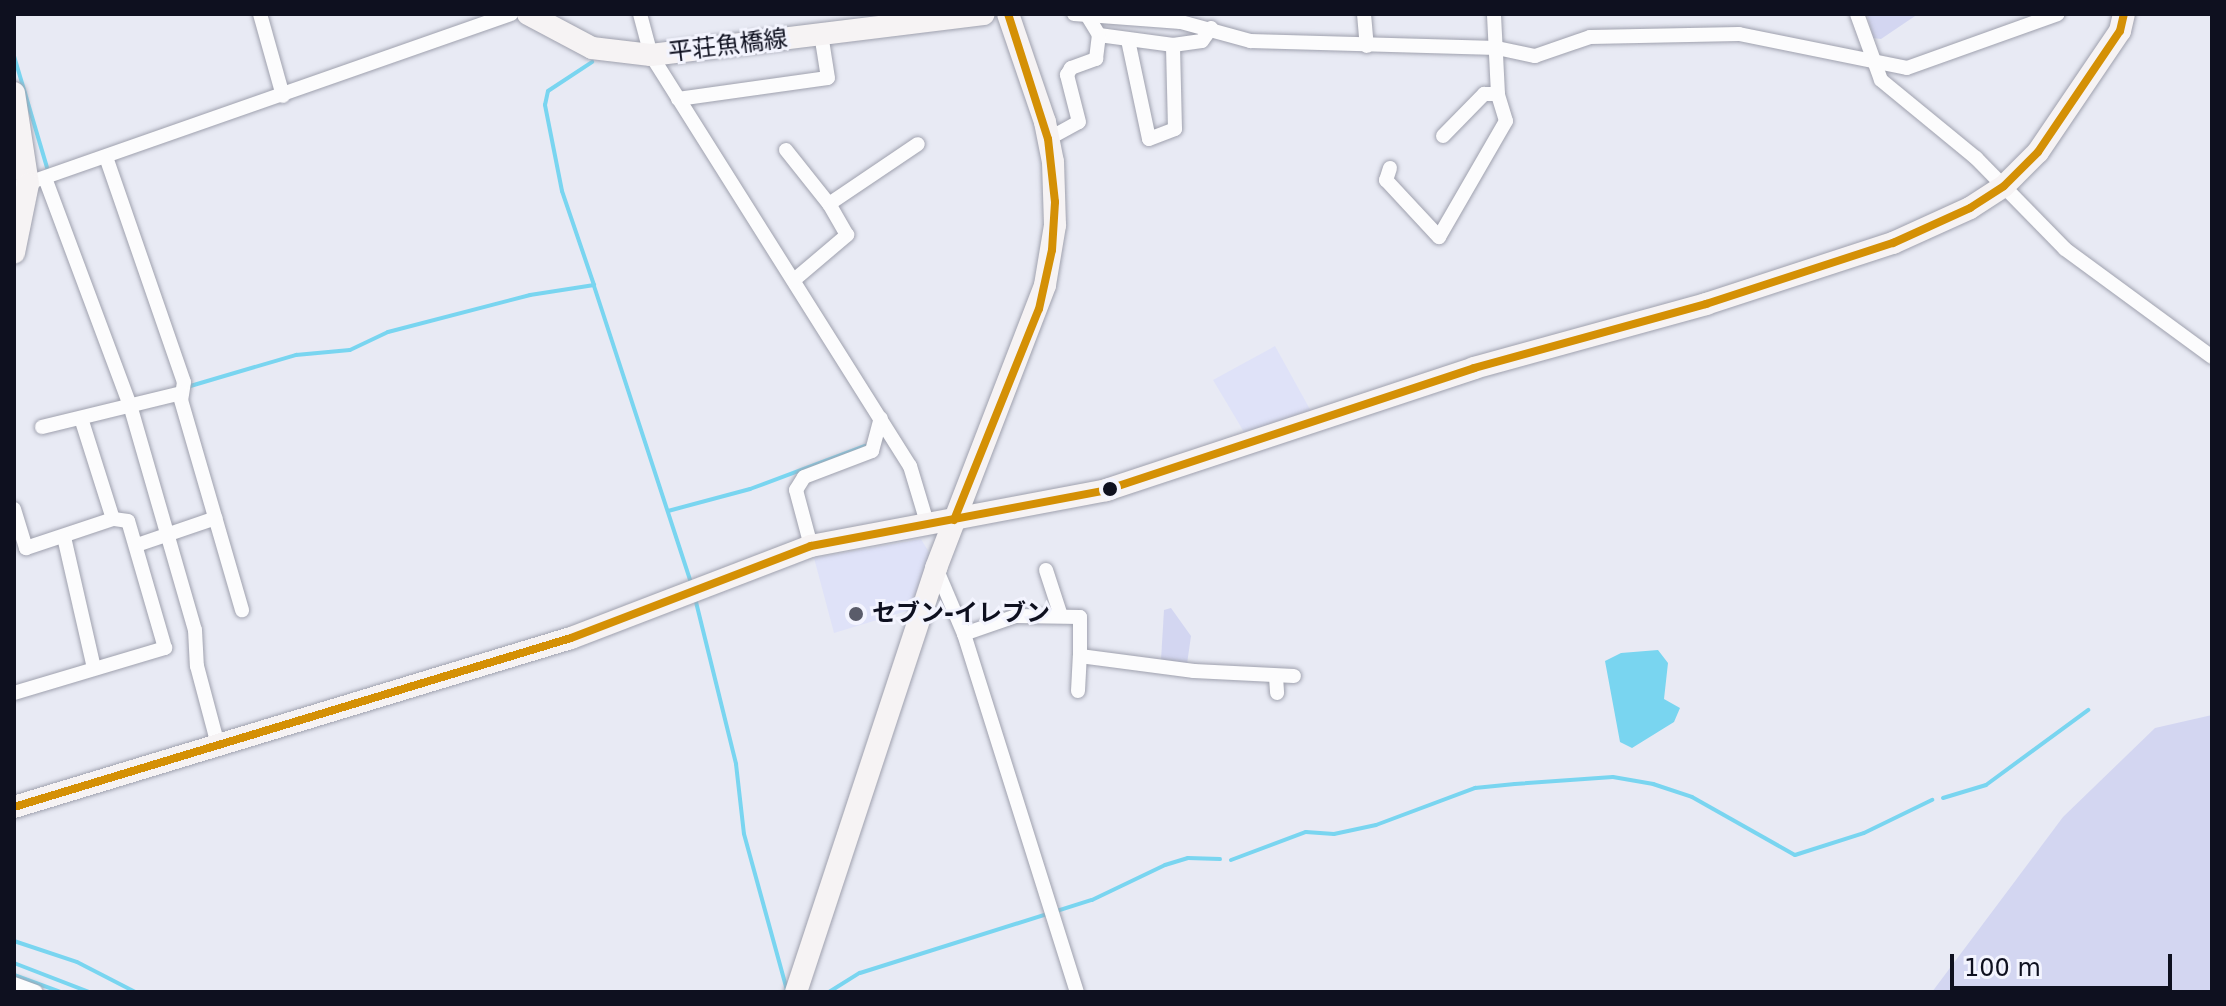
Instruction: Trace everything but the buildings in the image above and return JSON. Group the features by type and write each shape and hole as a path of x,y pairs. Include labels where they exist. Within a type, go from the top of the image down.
{"main road":[{"name":"平荘魚橋線","path":"528,14 592,48 651,55 983,14"},
{"path":"796,992 936,568 1042,297 1055,225 1048,139 1008,14"},
{"path":"14,807 571,638 811,546 1106,490 1474,368 1706,304 1893,243 1970,208 2004,186 2038,152 2120,31 2124,14"},
{"path":"14,93 29,183 14,253"}],"street":[{"path":"260,14 283,96"},
{"path":"218,745 197,666 195,630 130,405 29,183 511,14"},
{"path":"640,14 651,55 910,466 928,526"},
{"path":"1074,14 1213,28 1250,41 1497,48 1535,56 1590,37 1739,34 1872,64 1907,68 2058,14"},
{"path":"1099,35 1173,45 1202,41 1223,14"},
{"path":"1364,14 1367,46"},
{"path":"1390,168 1386,180 1439,237 1506,121 1498,94 1494,14"},
{"path":"1857,14 1872,64 1881,80 2004,186 2065,249 2212,357"},
{"path":"1048,139 1079,122 1067,75 1071,68 1096,59 1099,35 1087,15"},
{"path":"678,99 828,78 821,34"},
{"path":"1128,40 1149,139 1175,129 1173,45"},
{"path":"1443,136 1484,94 1498,94"},
{"path":"829,204 918,144"},
{"path":"786,150 829,204 847,235 794,280"},
{"path":"106,157 183,388 242,610"},
{"path":"42,427 183,388"},
{"path":"81,418 113,519"},
{"path":"811,546 796,490 804,477 872,451 881,418"},
{"path":"14,509 26,548 113,519 128,521 165,648 14,693"},
{"path":"137,545 216,518"},
{"path":"64,537 94,668"},
{"path":"936,568 964,634 1077,992"},
{"path":"1046,570 1061,616"},
{"path":"964,634 1016,616 1080,617 1078,691"},
{"path":"1080,656 1276,677 1294,676"},
{"path":"1276,677 1277,693"},
{"path":"14,984 36,992"}],"shaded area":[{"path":"1867,14 1918,14 1881,39 1873,38"},
{"path":"1275,346 1312,413 1247,437 1213,380"},
{"path":"921,539 930,554 910,610 834,633 814,558"},
{"path":"1171,608 1191,636 1187,664 1161,660 1164,610"},
{"path":"2212,715 2212,992 1932,992 2063,817 2155,728"}],"water":[{"path":"1658,650 1668,663 1664,699 1680,708 1674,722 1632,748 1620,742 1605,661 1621,653"}],"waterway":[{"path":"14,56 48,171"},
{"path":"187,387 296,355 350,350 388,332 530,295 594,285 562,191 545,105 548,91 592,62"},
{"path":"594,286 692,585"},
{"path":"668,511 750,489 865,446"},
{"path":"695,598 736,764 744,834 787,990"},
{"path":"1943,798 1986,785 2088,710"},
{"path":"1231,860 1306,832 1334,834 1376,825 1475,788 1515,784 1613,777 1653,784 1692,797 1795,855 1864,833 1932,800"},
{"path":"829,992 860,973 1092,900 1165,865 1188,858 1220,859"},
{"path":"14,941 77,962 135,992"},
{"path":"14,963 89,992"},
{"path":"14,975 61,992"}],"transit line":[{"path":"954,520 1039,309 1052,250 1055,202 1048,139 1008,14"},
{"path":"14,807 571,638 811,546 1106,490 1474,368 1706,304 1893,243 1970,208 2004,186 2038,152 2120,31 2124,14"}],"place":[{"name":"セブン-イレブン","path":"856,614"}]}
